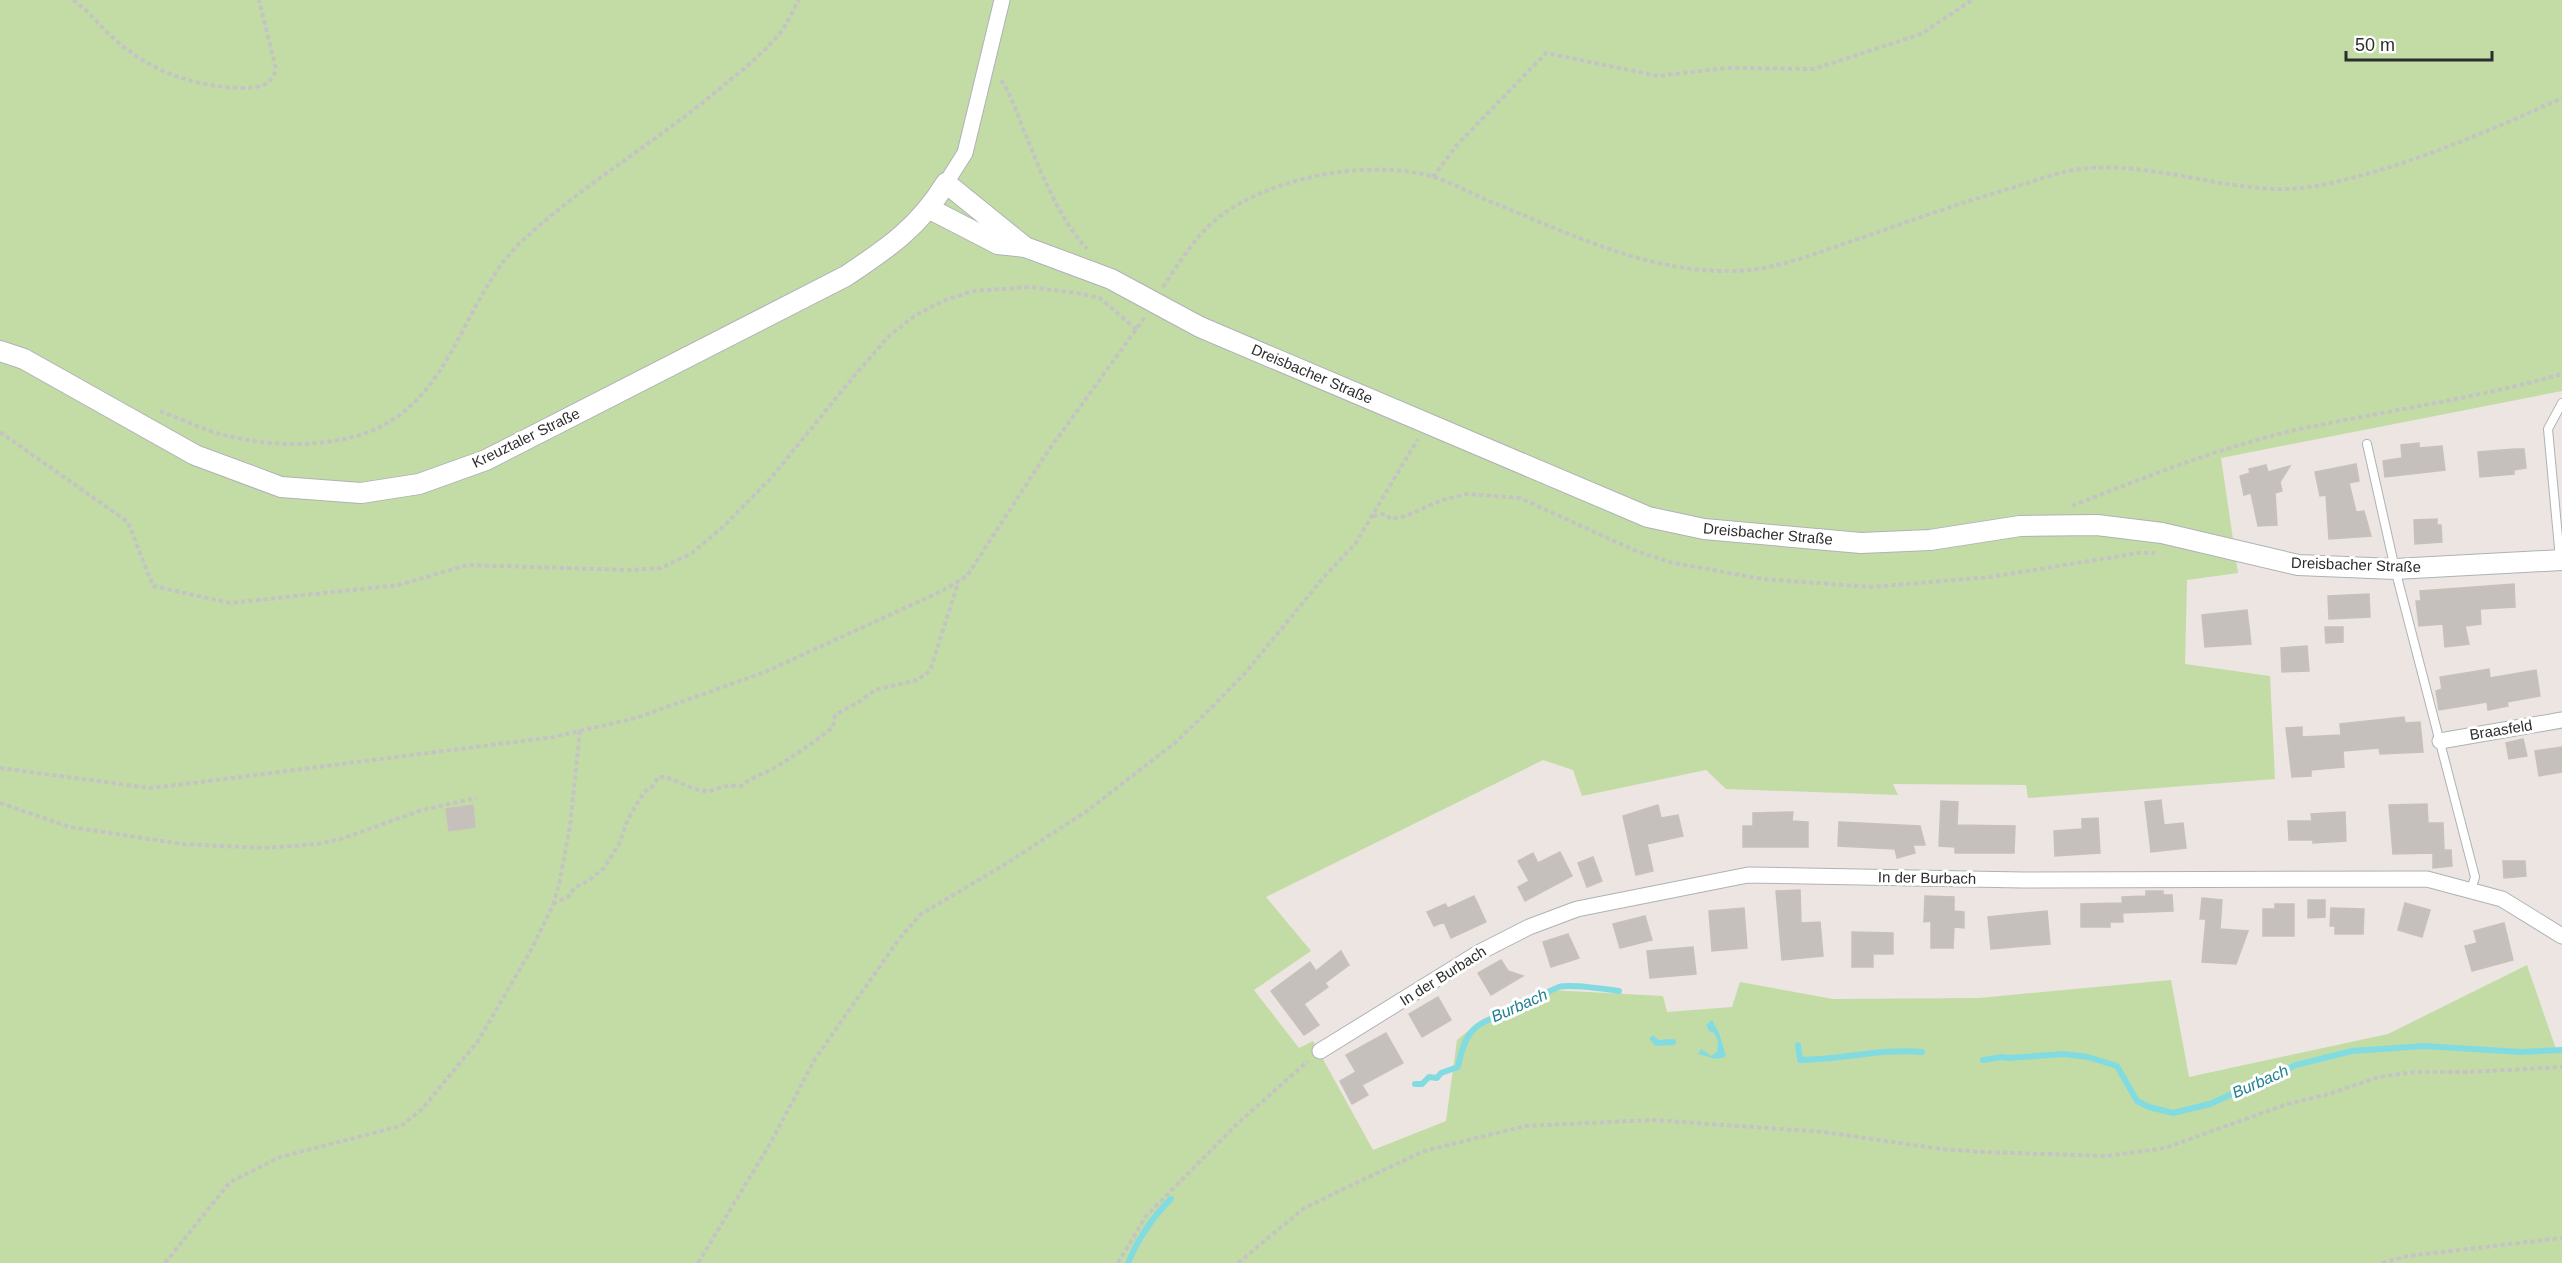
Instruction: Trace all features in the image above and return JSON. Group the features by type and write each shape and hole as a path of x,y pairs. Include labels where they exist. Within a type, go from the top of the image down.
{"street":[{"path":"946,183 965,153 1002,0"},
{"name":"Kreuztaler Straße","path":"0,351 24,359 195,455 281,487 361,493 419,484 486,460 846,276 892,244 930,209 946,183"},
{"name":"Dreisbacher Straße","path":"946,183 1025,248"},
{"name":"Dreisbacher Straße","path":"930,209 998,244 1025,248 1111,279 1200,327 1429,422 1648,517 1704,529 1861,543 1930,540 2020,526 2097,525 2162,532 2298,565 2395,569 2561,560"},
{"name":"Braasfeld","path":"2440,741 2562,720"},
{"name":"In der Burbach","path":"1320,1051 1480,952 1554,916 1577,909 1748,875 2023,880 2427,879 2502,899 2562,936"}],"lane":[{"path":"2561,560 2548,429 2562,403"},
{"path":"2367,444 2395,569 2475,877 2471,890"}],"path":[{"path":"73,0 111,37 147,63 178,78 211,87 245,88 265,86 273,79 276,69 259,0"},
{"path":"150,408 226,436 300,444 334,441 372,430 400,413 426,389 452,352 480,299 504,261 523,240 681,121 763,52 782,30 799,0"},
{"path":"1433,177 1457,145 1546,53 1658,76 1727,68 1814,69 1921,34 1972,0"},
{"path":"986,62 1008,91 1056,201 1076,237 1090,252"},
{"path":"0,768 150,788 553,736 636,718 765,672 846,636 967,576 1046,454 1137,330 1195,240 1218,218 1246,200 1276,186 1318,176 1363,171 1433,177 1592,243 1637,257 1694,269 1732,272 1753,270 1800,259 1965,202 2067,171 2093,167 2123,169 2254,188 2288,189 2322,185 2408,163 2475,137 2562,98"},
{"path":"0,432 128,522 153,586 231,603 399,585 467,565 630,570 661,568 692,553 724,526 771,478 889,336 916,315 943,301 973,291 1030,288 1077,293 1100,298 1137,330"},
{"path":"2041,525 2064,508 2203,455 2294,431 2468,397 2562,374"},
{"path":"698,1263 770,1144 815,1059 899,939 921,914 1004,865 1087,811 1176,742 1211,708 1246,672 1324,577 1355,544 1429,422"},
{"path":"553,905 569,896 574,888 588,881 604,868 619,844 628,819 644,792 654,785 658,777 666,776 687,787 704,791 718,790 726,786 741,786 750,778 768,772 800,753 833,727 835,715 875,690 917,681 930,671 958,582"},
{"path":"165,1263 230,1182 280,1157 401,1126 422,1109 478,1041 531,950 553,905 570,826 580,730"},
{"path":"0,802 70,826 182,844 264,848 318,844 341,839 422,810 476,798"},
{"path":"1118,1263 1146,1215 1239,1122 1320,1051"},
{"path":"1238,1263 1303,1209 1347,1187 1424,1152 1525,1126 1653,1120 1824,1132 1972,1151 2107,1156 2165,1148 2287,1104 2329,1094 2379,1077 2414,1072 2470,1072 2562,1067"},
{"path":"2382,1263 2408,1256 2562,1238"}],"green space":[{"path":"0,0 2562,0 2562,391 2221,458 2238,573 2187,580 2185,664 2270,676 2275,779 2028,798 2026,785 1893,784 1898,795 1726,789 1706,770 1582,796 1573,770 1543,760 1266,897 1311,951 1254,990 1299,1048 1313,1041 1373,1150 1446,1121 1457,1040 1483,1019 1550,990 1663,996 1667,1012 1732,1007 1740,982 1833,999 1979,998 2171,980 2189,1077 2388,1034 2527,965 2557,1052 2562,1052 2562,1263 0,1263"}],"water":[{"path":"1712,1020 1719,1033 1726,1056 1722,1058 1715,1059 1698,1054 1701,1049 1711,1056 1717,1052 1718,1041 1706,1025"}],"building":[{"path":"2419,443 2419,448 2442,446 2445,470 2385,477 2383,461 2402,458 2401,445"},
{"path":"2524,449 2526,468 2514,470 2514,474 2480,477 2478,452"},
{"path":"2356,464 2359,481 2349,483 2356,512 2364,511 2371,536 2329,539 2326,495 2320,496 2315,472"},
{"path":"2266,465 2268,472 2290,466 2280,482 2282,491 2275,493 2277,525 2258,526 2251,493 2244,495 2240,476 2250,473 2249,469"},
{"path":"2437,519 2437,525 2441,525 2442,542 2415,544 2414,520"},
{"path":"2514,584 2515,607 2480,609 2481,624 2465,626 2469,644 2445,647 2443,624 2419,626 2416,601 2421,601 2420,591"},
{"path":"2369,594 2370,617 2329,619 2328,596"},
{"path":"2247,610 2251,644 2205,647 2202,615"},
{"path":"2325,627 2343,627 2343,642 2326,643"},
{"path":"2307,646 2309,671 2282,672 2281,648"},
{"path":"2489,669 2490,678 2536,670 2540,696 2507,702 2508,706 2488,710 2487,702 2439,710 2436,691 2442,689 2440,677"},
{"path":"2404,717 2405,723 2420,722 2423,752 2380,754 2379,748 2343,751 2344,767 2311,770 2311,776 2292,777 2286,728 2302,727 2302,737 2341,735 2340,724"},
{"path":"2523,739 2527,756 2509,759 2506,743"},
{"path":"2562,747 2562,772 2539,776 2535,751"},
{"path":"2161,800 2164,825 2183,823 2186,848 2151,852 2145,802"},
{"path":"1941,801 1958,802 1957,825 2015,826 2014,853 1955,853 1955,847 1939,846"},
{"path":"2427,804 2428,823 2443,823 2444,850 2451,850 2452,866 2433,868 2433,853 2393,854 2389,805"},
{"path":"473,805 475,827 449,831 446,809"},
{"path":"1658,805 1661,818 1678,815 1683,836 1647,844 1653,871 1636,875 1623,816"},
{"path":"1793,812 1792,821 1808,822 1808,847 1743,847 1743,826 1753,826 1753,813"},
{"path":"2345,812 2346,841 2313,843 2313,840 2289,840 2288,821 2312,821 2311,814"},
{"path":"2098,818 2100,853 2055,856 2054,831 2082,829 2082,819"},
{"path":"1839,822 1920,826 1925,845 1913,845 1915,853 1897,858 1895,849 1838,846"},
{"path":"1560,852 1572,876 1525,901 1518,887 1529,881 1518,861 1533,853 1538,863"},
{"path":"1593,857 1602,881 1587,887 1578,863"},
{"path":"2503,861 2525,861 2526,876 2504,878"},
{"path":"1800,890 1801,923 1820,922 1823,956 1782,960 1776,891"},
{"path":"2146,891 2163,891 2163,895 2172,895 2173,911 2123,913 2122,897 2146,896"},
{"path":"1474,896 1486,922 1451,938 1444,922 1434,926 1427,912 1445,904 1448,908"},
{"path":"1925,896 1954,897 1954,911 1964,912 1964,928 1954,927 1953,948 1931,948 1931,921 1924,922"},
{"path":"2202,898 2222,900 2220,929 2248,931 2236,964 2202,962 2206,919 2200,919"},
{"path":"2308,900 2325,900 2325,917 2308,918"},
{"path":"2122,903 2123,922 2110,922 2110,927 2081,927 2081,904"},
{"path":"2405,903 2430,910 2422,937 2398,930"},
{"path":"2275,904 2294,904 2294,936 2263,936 2263,909 2275,909"},
{"path":"1744,908 1747,948 1712,951 1709,911"},
{"path":"2331,908 2364,909 2363,934 2335,934 2335,926 2330,926"},
{"path":"2047,911 2050,944 1991,949 1988,917"},
{"path":"1645,916 1652,940 1620,948 1613,924"},
{"path":"2504,923 2513,960 2472,971 2465,946 2477,943 2474,931"},
{"path":"1852,932 1893,933 1893,954 1873,954 1873,967 1852,967"},
{"path":"1568,934 1579,958 1551,967 1543,942"},
{"path":"1693,947 1696,974 1650,978 1647,951"},
{"path":"1341,951 1349,965 1325,983 1328,987 1304,1004 1319,1025 1304,1035 1271,991 1310,962 1316,971"},
{"path":"1501,960 1508,971 1523,976 1491,995 1478,973"},
{"path":"1438,997 1451,1020 1422,1037 1409,1014"},
{"path":"1386,1033 1403,1063 1362,1085 1368,1095 1352,1104 1340,1081 1356,1072 1346,1055"}],"waterway":[{"name":"Burbach","path":"1415,1084 1422,1084 1429,1077 1437,1078 1441,1073 1458,1067 1469,1035 1482,1023 1520,1008 1553,989 1571,986 1619,991"},
{"name":"Burbach","path":"1653,1039 1657,1043 1673,1042"},
{"name":"Burbach","path":"1798,1045 1800,1060 1891,1052 1922,1052"},
{"name":"Burbach","path":"1983,1060 2064,1054 2088,1057 2117,1066 2137,1101 2149,1107 2173,1113 2210,1104 2296,1065 2352,1051 2424,1046 2521,1052 2562,1050"},
{"name":"Burbach","path":"1128,1263 1146,1229 1171,1199"}]}
